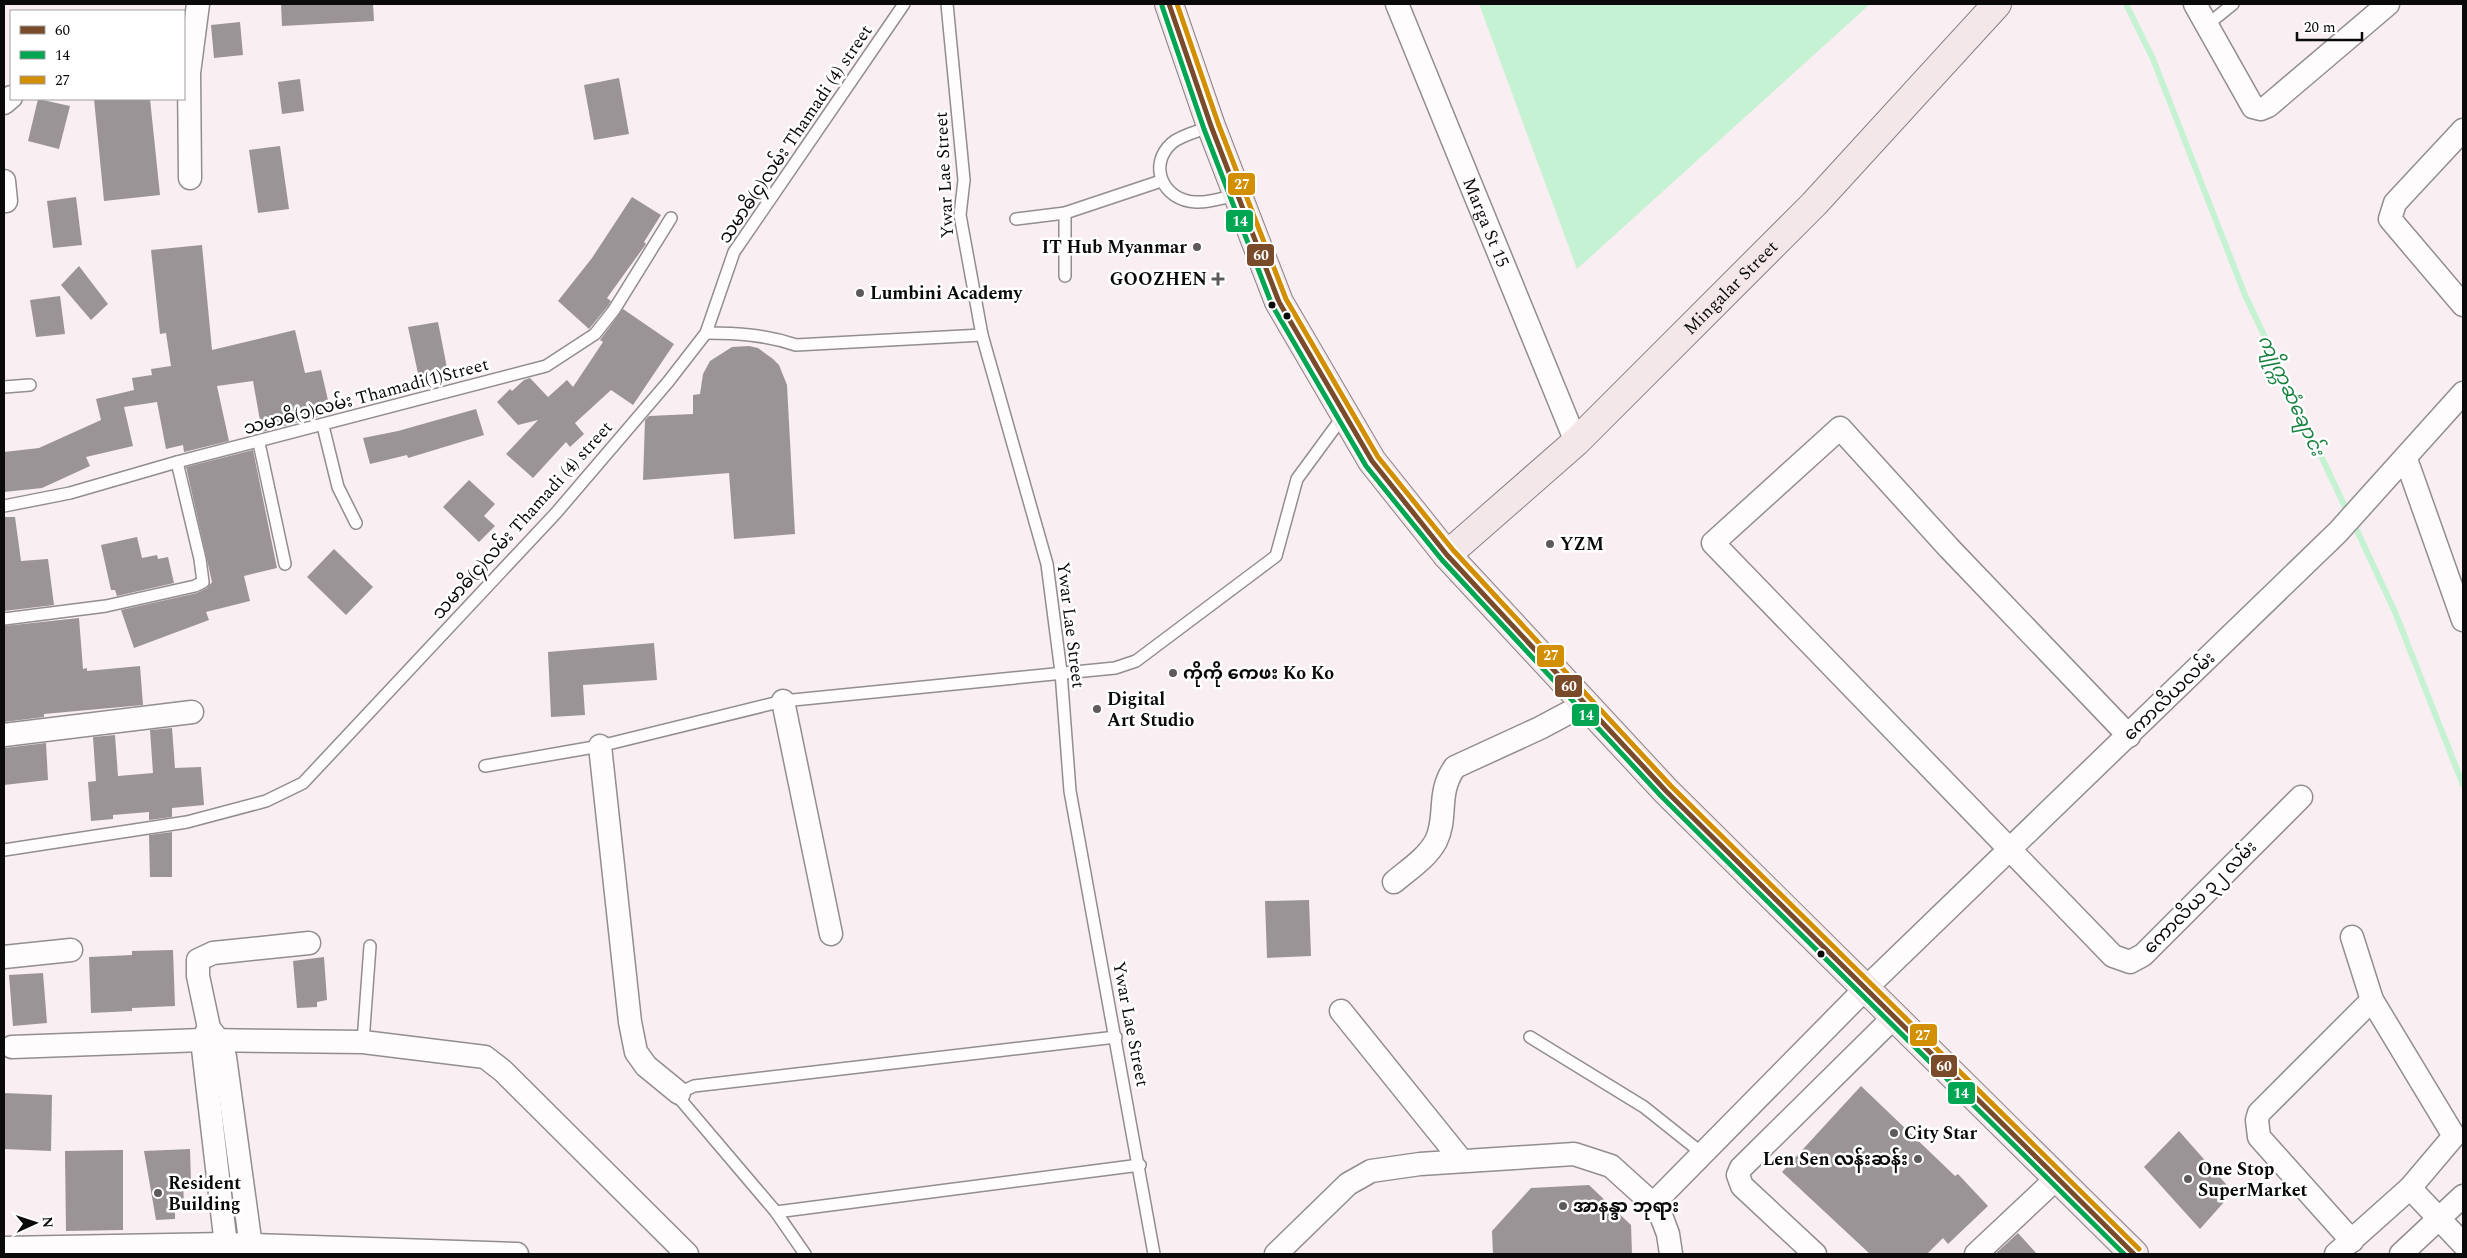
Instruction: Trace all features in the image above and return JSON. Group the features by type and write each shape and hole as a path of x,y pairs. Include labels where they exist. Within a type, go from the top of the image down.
{"main road":[{"path":"1169,4 1211,126 1280,302 1372,461 1447,555 1666,791 1893,1018 2134,1254"},
{"name":"Mingalar Street","path":"1447,555 1576,442 1814,204 1998,4"}],"street":[{"path":"190,178 186,73 198,4"},
{"name":"Marga St 15","path":"1397,4 1576,442"},
{"path":"2195,4 2253,107 2261,109 2268,106 2388,4"},
{"path":"2463,130 2395,203 2390,219 2463,305"},
{"name":"ကောလိယလမ်း","path":"1653,1204 1865,989 2338,532 2406,459 2463,393"},
{"name":"ကောလိယ ၃၂ လမ်း","path":"2128,736 1949,548 1840,428 1713,543 2113,956 2130,962 2143,955 2301,797"},
{"path":"2406,459 2463,620"},
{"path":"782,701 831,934"},
{"path":"1394,882 1425,856 1437,840 1443,793 1447,778 1455,767 1540,728 1585,704"},
{"path":"4,735 192,712"},
{"path":"600,746 630,1022 636,1052 646,1066 679,1093"},
{"path":"2352,937 2372,1000 2454,1136 2410,1188 2344,1248 2259,1137 2257,1120 2259,1113 2372,1000"},
{"path":"226,1249 210,1036 198,976 198,960 213,953 309,943"},
{"path":"4,957 71,950"},
{"path":"1342,1011 1462,1160"},
{"path":"1815,1254 1742,1186 1738,1176 1742,1168 1893,1018"},
{"path":"210,1036 225,1058 252,1250"},
{"path":"12,1046 210,1036 363,1042 485,1057 503,1071 688,1254"},
{"path":"1276,1254 1324,1206 1358,1176 1371,1171 1462,1160 1574,1154 1611,1166 1653,1204 1662,1218 1668,1234 1671,1254"},
{"path":"1976,1254 2057,1178"},
{"path":"2410,1188 2463,1244"},
{"path":"2401,1254 2463,1196"},
{"path":"4,1248 226,1249 517,1254"}],"lane":[{"name":"သမာဓိ(၄)လမ်း Thamadi (4) street","path":"4,850 186,822 266,801 303,783 556,513 668,382 706,334 734,252 904,4"},
{"name":"Ywar Lae Street","path":"947,4 964,180 960,215 982,335 1047,564 1061,672 1070,791 1140,1165 1154,1254"},
{"path":"2207,25 2233,4"},
{"path":"1211,126 1173,142 1160,160 1161,181 1174,196 1196,202 1238,195"},
{"path":"1016,219 1065,213 1161,181"},
{"path":"1065,213 1065,276"},
{"name":"သမာဓိ(၁)လမ်း Thamadi(1)Street","path":"4,506 70,493 177,462 259,443 546,366 595,334 614,310 671,218"},
{"path":"706,334 740,333 769,336 796,345 982,335"},
{"path":"4,387 30,385"},
{"path":"485,766 600,746 782,701 1115,668 1136,661 1276,556 1297,479 1344,415"},
{"path":"323,426 338,487 356,523"},
{"path":"259,443 285,564"},
{"path":"4,619 106,606 186,588 203,582 200,559 177,462"},
{"path":"363,1042 370,946"},
{"path":"805,1254 776,1212 680,1099 679,1093 694,1086 1116,1037"},
{"path":"1530,1037 1644,1107 1703,1154"},
{"path":"776,1212 1140,1165"}],"shaded area":[{"path":"1479,4 1870,4 1577,269"}],"building":[{"path":"281,4 373,4 374,21 282,26"},
{"path":"240,22 243,55 214,58 211,25"},
{"path":"619,78 629,134 594,140 584,85"},
{"path":"300,79 304,111 282,114 278,82"},
{"path":"38,100 70,106 59,149 28,141"},
{"path":"94,100 150,100 160,195 104,201"},
{"path":"280,146 289,209 258,213 249,150"},
{"path":"76,197 82,245 53,248 47,201"},
{"path":"632,197 661,215 644,242 646,244 607,298 611,301 608,306 589,329 558,301 592,258"},
{"path":"202,245 212,350 295,330 305,373 321,370 331,413 262,432 253,381 217,386 229,441 184,452 183,445 166,449 157,402 124,407 133,446 86,457 90,466 42,488 4,492 4,452 39,448 101,420 96,399 134,390 132,378 152,375 151,369 171,366 166,333 160,334 151,250"},
{"path":"79,266 108,304 91,320 61,285"},
{"path":"60,296 65,334 36,337 30,300"},
{"path":"623,309 674,344 633,405 611,390 575,423 584,434 570,447 566,442 533,478 506,454 538,420 518,425 497,402 510,389 512,391 524,380 530,378 548,397 567,380 573,387 603,342 600,340"},
{"path":"438,322 448,373 419,378 408,327"},
{"path":"749,346 758,348 779,365 787,385 795,534 734,539 729,473 643,480 645,420 649,416 693,414 693,395 700,394 703,374 710,361 732,347"},
{"path":"476,409 484,435 408,458 407,455 370,464 363,438 398,431"},
{"path":"253,450 277,568 244,576 250,601 206,612 209,620 134,648 121,610 197,593 207,588 212,582 186,467"},
{"path":"469,480 495,504 484,516 495,526 479,542 443,507"},
{"path":"4,517 15,517 21,561 48,559 54,605 4,611"},
{"path":"137,537 142,558 157,555 158,559 168,557 174,583 117,596 115,590 111,590 101,545"},
{"path":"334,549 373,587 346,615 307,577"},
{"path":"79,618 83,669 87,668 87,671 140,666 143,705 44,714 44,717 4,722 4,626"},
{"path":"654,643 657,680 583,685 585,715 551,717 548,652"},
{"path":"172,728 175,768 201,767 204,805 172,808 172,817 149,820 149,812 113,815 113,819 91,821 88,782 96,781 93,737 115,735 118,776 153,773 150,730"},
{"path":"46,743 48,780 4,785 4,748"},
{"path":"172,832 172,877 150,877 149,835"},
{"path":"1309,900 1311,956 1267,958 1265,901"},
{"path":"173,950 175,1006 132,1008 132,1011 91,1013 89,957 132,955 132,951"},
{"path":"324,957 327,1000 317,1002 317,1007 297,1008 293,961"},
{"path":"43,973 47,1023 13,1026 9,975"},
{"path":"1861,1086 1955,1176 1958,1174 1988,1206 1948,1244 1943,1238 1927,1254 1870,1254 1782,1172"},
{"path":"4,1093 52,1095 51,1151 4,1149"},
{"name":"One Stop SuperMarket","path":"2179,1131 2233,1192 2200,1229 2144,1167"},
{"name":"Resident Building","path":"190,1149 191,1182 183,1183 184,1204 175,1204 175,1219 156,1220 144,1151"},
{"path":"123,1150 123,1230 66,1231 65,1151"},
{"name":"အာနန္ဒာ ဘုရား","path":"1589,1185 1631,1225 1632,1254 1493,1254 1492,1231 1531,1188"},
{"path":"2018,1233 2037,1254 1995,1254"}],"waterway":[{"name":"ကျိုက္ကဆံချောင်း","path":"2126,4 2153,59 2245,295 2348,513"},
{"name":"ကျိုက္ကဆံချောင်း","path":"2353,522 2395,612 2463,785"}],"transit line":[{"name":"60","path":"1169,4 1211,126 1279,302 1372,461 1447,555 1666,791 2134,1254"},
{"name":"27","path":"1177,4 1218,123 1286,299 1378,457 1453,550 1671,786 2139,1249"},
{"name":"14","path":"1162,6 1204,129 1272,305 1366,466 1442,560 1661,796 2124,1254"}],"place":[{"name":"IT Hub Myanmar","path":"1197,247"},
{"name":"GOOZHEN","path":"1218,279"},
{"name":"Lumbini Academy","path":"860,293"},
{"name":"YZM","path":"1550,544"},
{"name":"ကိုကို ကေဖး Ko Ko","path":"1173,673"},
{"name":"Digital Art Studio","path":"1097,709"},
{"name":"City Star","path":"1894,1133"},
{"name":"Len Sen လန်းဆန်း","path":"1918,1159"},
{"name":"One Stop SuperMarket","path":"2188,1179"},
{"name":"Resident Building","path":"158,1193"},
{"name":"အာနန္ဒာ ဘုရား","path":"1563,1206"}]}
